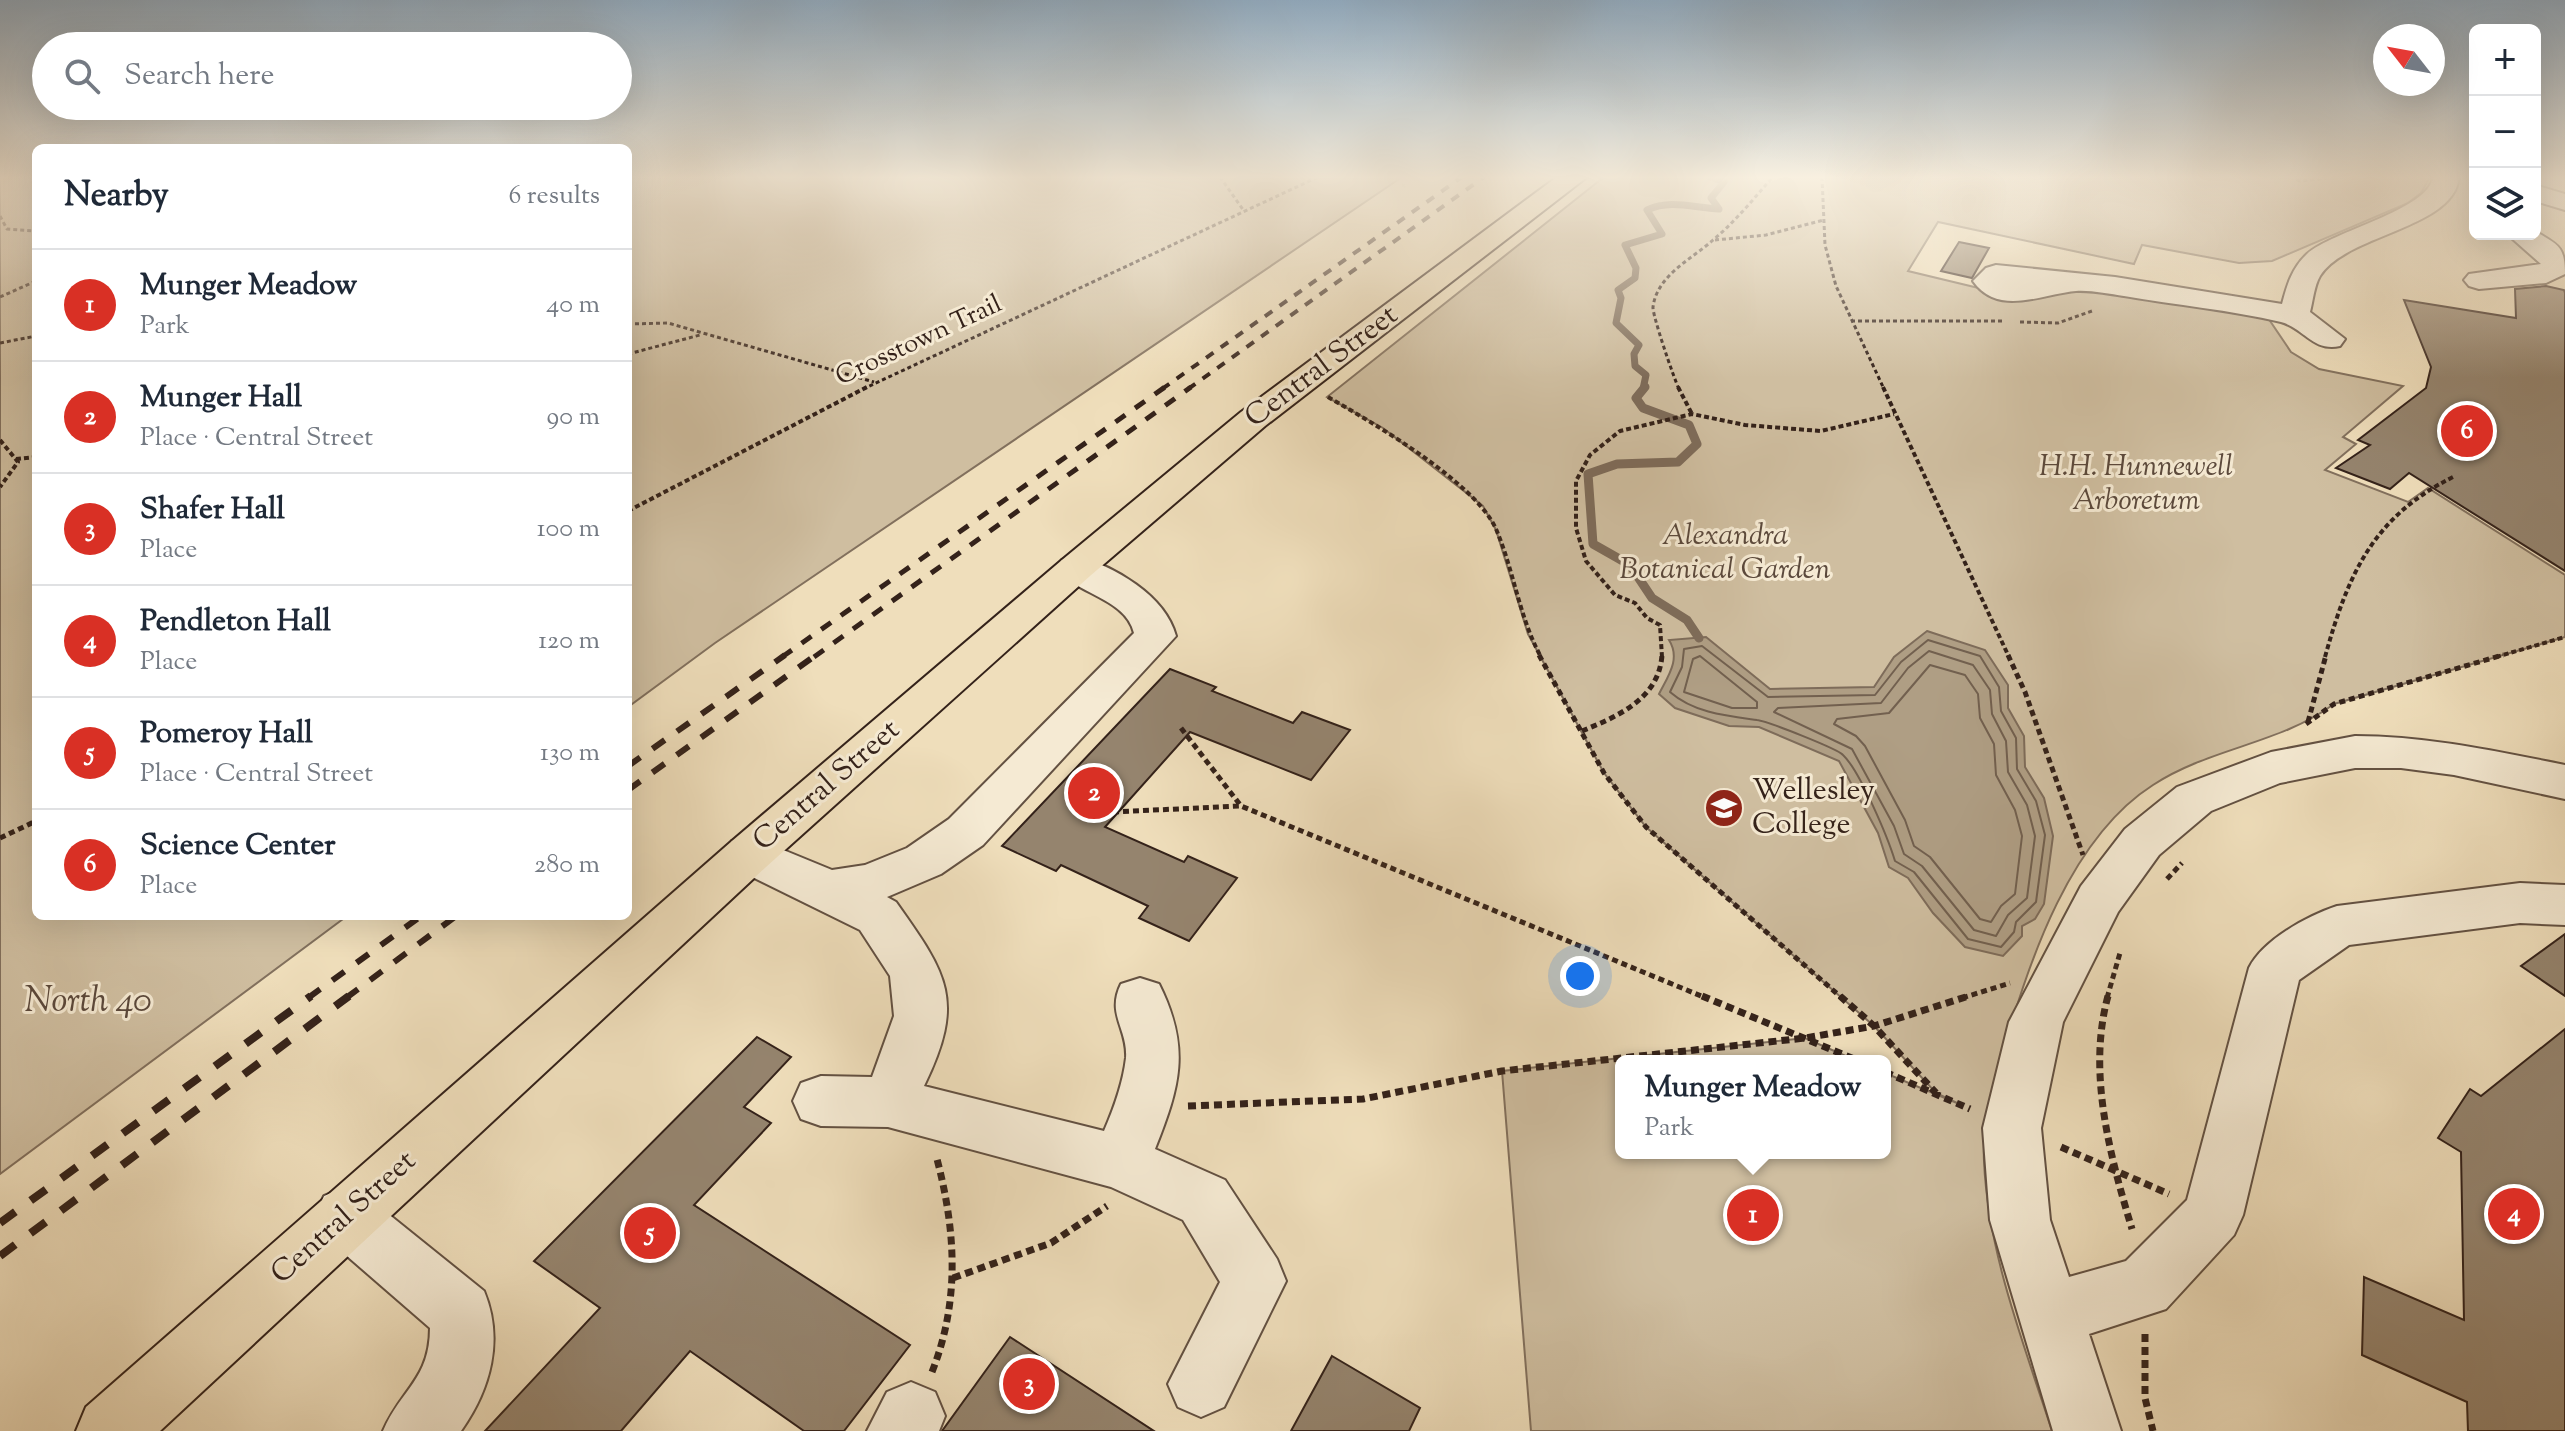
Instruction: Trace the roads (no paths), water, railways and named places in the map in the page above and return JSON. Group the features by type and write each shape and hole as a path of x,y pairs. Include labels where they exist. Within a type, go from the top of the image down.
{"main road":[{"name":"Central Street","path":"110,1431 749,854 1076,568 1253,419 1485,244"}],"lane":[{"path":"2294,315 2303,278 2316,261 2342,244"},
{"path":"2479,280 2546,274 2557,266 2550,253 2536,244"},
{"path":"2076,282 2294,315 2329,339"},
{"path":"828,890 884,878 924,861 966,832 1150,644 1155,636 1152,621 1106,583 1076,568"},
{"path":"2087,1431 2020,1220 2012,1128 2036,1022 2099,900 2142,842 2194,799 2271,768 2355,752 2401,752 2565,782"},
{"path":"749,854 878,916 916,972 921,1016 906,1066 906,1107"},
{"path":"2050,1314 2144,1287 2213,1215 2275,968 2337,926 2520,903 2565,905"},
{"path":"1132,1168 1154,1055 1140,1000"},
{"path":"821,1101 906,1107 1132,1168 1204,1200 1255,1281 1201,1384"},
{"path":"345,1216 461,1313 464,1346 447,1397 417,1431"}],"water":[{"path":"1927,631 1985,650 2008,685 2008,708 2024,736 2025,767 2044,798 2053,836 2044,904 2035,919 2022,926 2022,936 2003,956 1965,947 1933,913 1908,878 1889,867 1878,833 1839,761 1759,727 1729,726 1675,708 1659,694 1673,661 1669,640 1706,637 1770,689 1874,687 1894,657"}],"waterway":[{"path":"1629,244 1625,245 1636,268 1635,278 1618,290 1621,298 1616,323 1639,345 1634,354 1635,366 1646,375 1643,389"},
{"path":"1645,387 1636,398 1643,408 1689,425 1697,444 1678,462 1617,464 1588,474 1593,544 1630,565 1652,598 1687,620 1699,638"}],"railway":[{"path":"1162,389 1368,244"},
{"path":"1188,389 1391,244"},
{"path":"782,657 1165,387"},
{"path":"814,657 1191,387"},
{"path":"632,763 785,655"},
{"path":"632,787 816,655"},
{"path":"308,998 415,920"},
{"path":"346,998 451,920"},
{"path":"0,1223 311,996"},
{"path":"0,1256 349,996"}],"place":[{"name":"Science Center","path":"2467,431"},
{"name":"Munger Hall","path":"1094,793"},
{"name":"Wellesley College","path":"1724,808"},
{"name":"Pendleton Hall","path":"2514,1214"},
{"name":"Munger Meadow","path":"1753,1215"},
{"name":"Pomeroy Hall","path":"650,1233"},
{"name":"Shafer Hall","path":"1029,1384"}],"park label":[{"name":"H.H. Hunnewell Arboretum","path":"2136,484"},
{"name":"Alexandra Botanical Garden","path":"1725,553"},
{"name":"North 40","path":"88,1002"}]}
